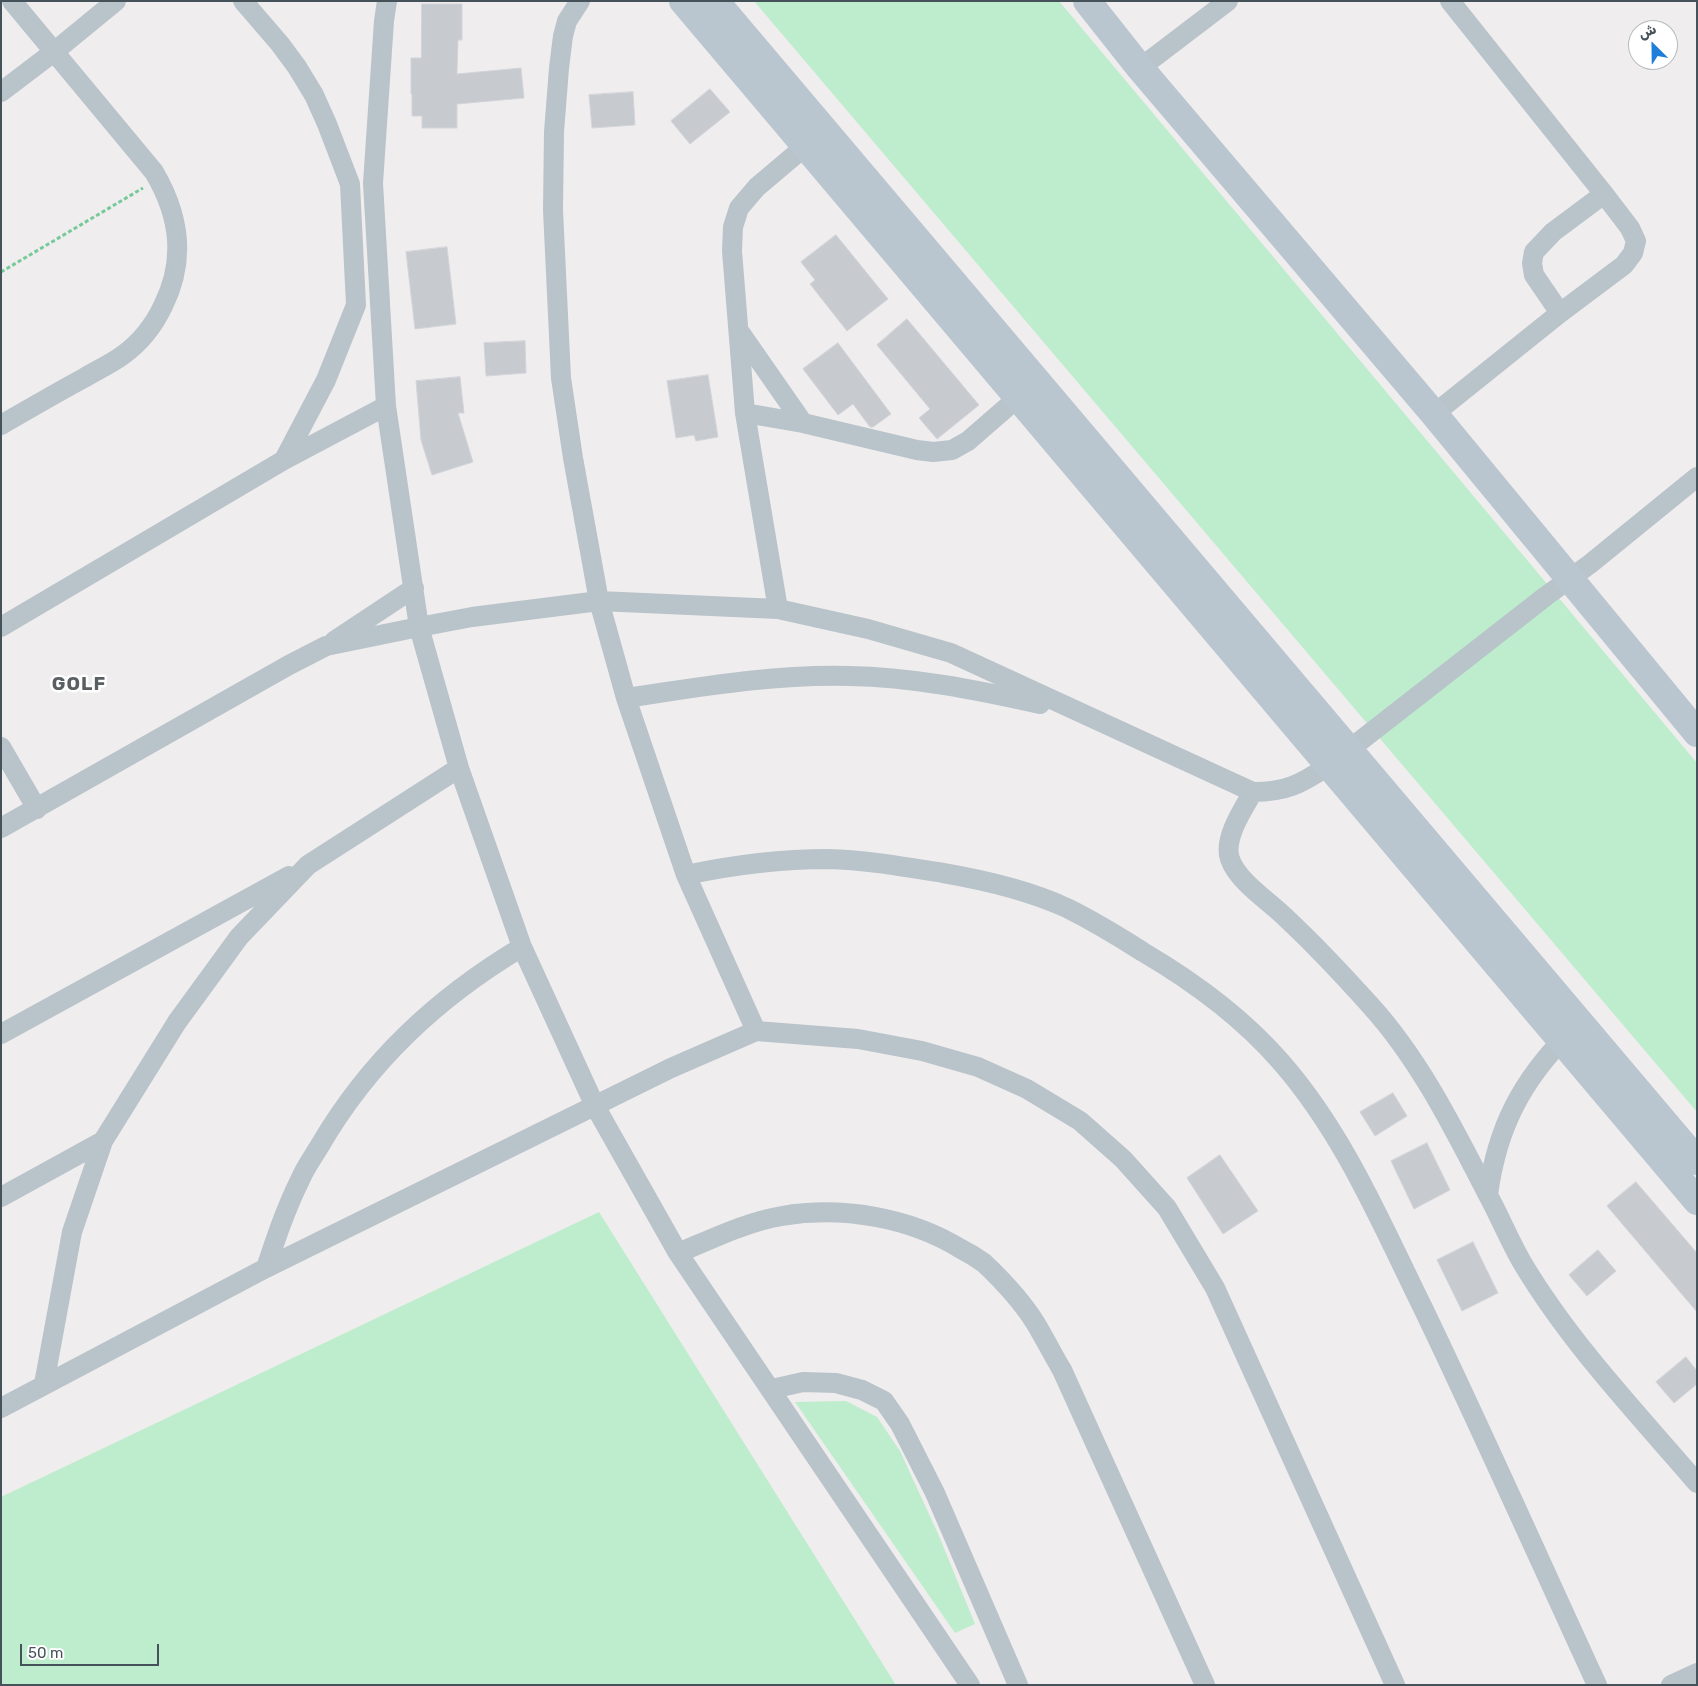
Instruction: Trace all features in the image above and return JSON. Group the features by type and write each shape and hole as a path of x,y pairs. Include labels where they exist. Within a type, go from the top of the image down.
{"street":[{"path":"1,425 123,356 142,339 156,321 169,294 176,272 179,250 172,209 164,188 158,179 55,51 12,1"},
{"path":"1,92 116,1"},
{"path":"243,1 280,44 314,95 328,124 350,184 356,305 326,380 284,460"},
{"path":"387,1 372,183 386,406 419,627 459,768 522,947 595,1106 678,1253 772,1389 970,1685"},
{"path":"580,1 568,21 563,36 554,132 553,210 561,378 573,458 599,600 626,698 686,875 756,1031"},
{"path":"683,1 815,139 1570,1032 1697,1201"},
{"path":"715,1 815,139"},
{"path":"1087,1 1140,68 1434,414 1697,733"},
{"path":"1140,68 1228,1"},
{"path":"1434,414 1560,313 1624,265 1633,253 1636,241 1630,228 1604,194 1450,1"},
{"path":"778,609 745,413 732,251 733,227 739,208 757,187 815,139"},
{"path":"350,184 372,183"},
{"path":"1560,313 1534,275 1532,263 1534,252 1553,232 1604,194"},
{"path":"356,305 380,304"},
{"path":"738,330 802,423"},
{"path":"745,413 802,423 917,450 933,452 952,450 968,441 1027,390"},
{"path":"1,627 284,460 386,406"},
{"path":"326,646 472,617 599,600 778,609 868,629 951,653 1253,792 1274,792 1296,785 1338,758 1570,579 1697,477"},
{"path":"1,828 288,665 326,646 414,588"},
{"path":"626,698 730,682 780,677 849,676 926,682 1005,696 1076,712"},
{"path":"1,747 37,809"},
{"path":"1,1034 308,865 459,768"},
{"path":"1253,792 1240,815 1230,840 1230,859 1242,879 1286,917 1337,967 1379,1014 1415,1064 1437,1099 1522,1262 1549,1304 1593,1363 1697,1483"},
{"path":"686,875 762,862 828,860 920,869 974,878 1016,889 1064,907 1109,931 1170,968 1226,1008 1281,1062 1331,1131 1360,1179 1460,1386 1597,1685"},
{"path":"44,1384 72,1232 103,1141 177,1022 234,945 276,897 308,865"},
{"path":"266,1268 282,1220 301,1178 329,1129 354,1091 386,1054 419,1022 485,969 522,947"},
{"path":"1,1408 266,1268 671,1068 756,1031 858,1039 922,1051 978,1067 1027,1089 1080,1121 1123,1159 1167,1208 1215,1288 1395,1685"},
{"path":"1570,1032 1697,1161"},
{"path":"1488,1195 1496,1152 1511,1112 1533,1074 1570,1032"},
{"path":"1,1198 103,1141"},
{"path":"678,1253 744,1226 781,1216 822,1211 877,1217 909,1225 942,1237 982,1262 1015,1295 1036,1323 1062,1370 1205,1685"},
{"path":"772,1389 803,1382 836,1383 862,1390 884,1401 900,1424 935,1493 1018,1685"},
{"path":"1671,1685 1697,1673"}],"path":[{"path":"1,272 158,179"}],"green space":[{"path":"754,1 1059,1 1697,763 1697,1112"},
{"path":"599,1212 896,1685 1,1685 1,1497"},
{"path":"846,1401 877,1417 900,1451 939,1536 975,1624 955,1633 795,1402"}],"building":[{"path":"422,4 462,4 462,40 458,40 457,74 521,68 524,98 457,104 457,128 422,128 422,116 412,116 411,58 421,58"},
{"path":"710,89 730,112 690,144 671,121"},
{"path":"633,92 635,125 592,128 589,95"},
{"path":"836,235 888,299 847,331 810,284 815,280 801,262"},
{"path":"447,247 456,324 415,329 406,252"},
{"path":"907,319 979,405 937,439 919,418 930,409 877,345"},
{"path":"525,341 526,373 486,376 484,343"},
{"path":"838,343 891,414 873,427 870,427 853,404 838,415 803,369"},
{"path":"708,375 718,437 696,441 694,435 676,438 667,381"},
{"path":"460,377 464,413 458,413 473,462 432,475 421,440 416,381"},
{"path":"1393,1093 1407,1116 1375,1136 1360,1112"},
{"path":"1427,1143 1450,1190 1414,1209 1391,1161"},
{"path":"1220,1155 1258,1211 1223,1234 1187,1178"},
{"path":"1636,1182 1697,1253 1697,1312 1607,1206"},
{"path":"1473,1242 1498,1293 1462,1311 1437,1260"},
{"path":"1598,1250 1616,1271 1587,1296 1569,1275"},
{"path":"1686,1357 1697,1371 1697,1384 1674,1403 1656,1382"}],"district":[{"name":"GOLF","path":"79,685"}]}
